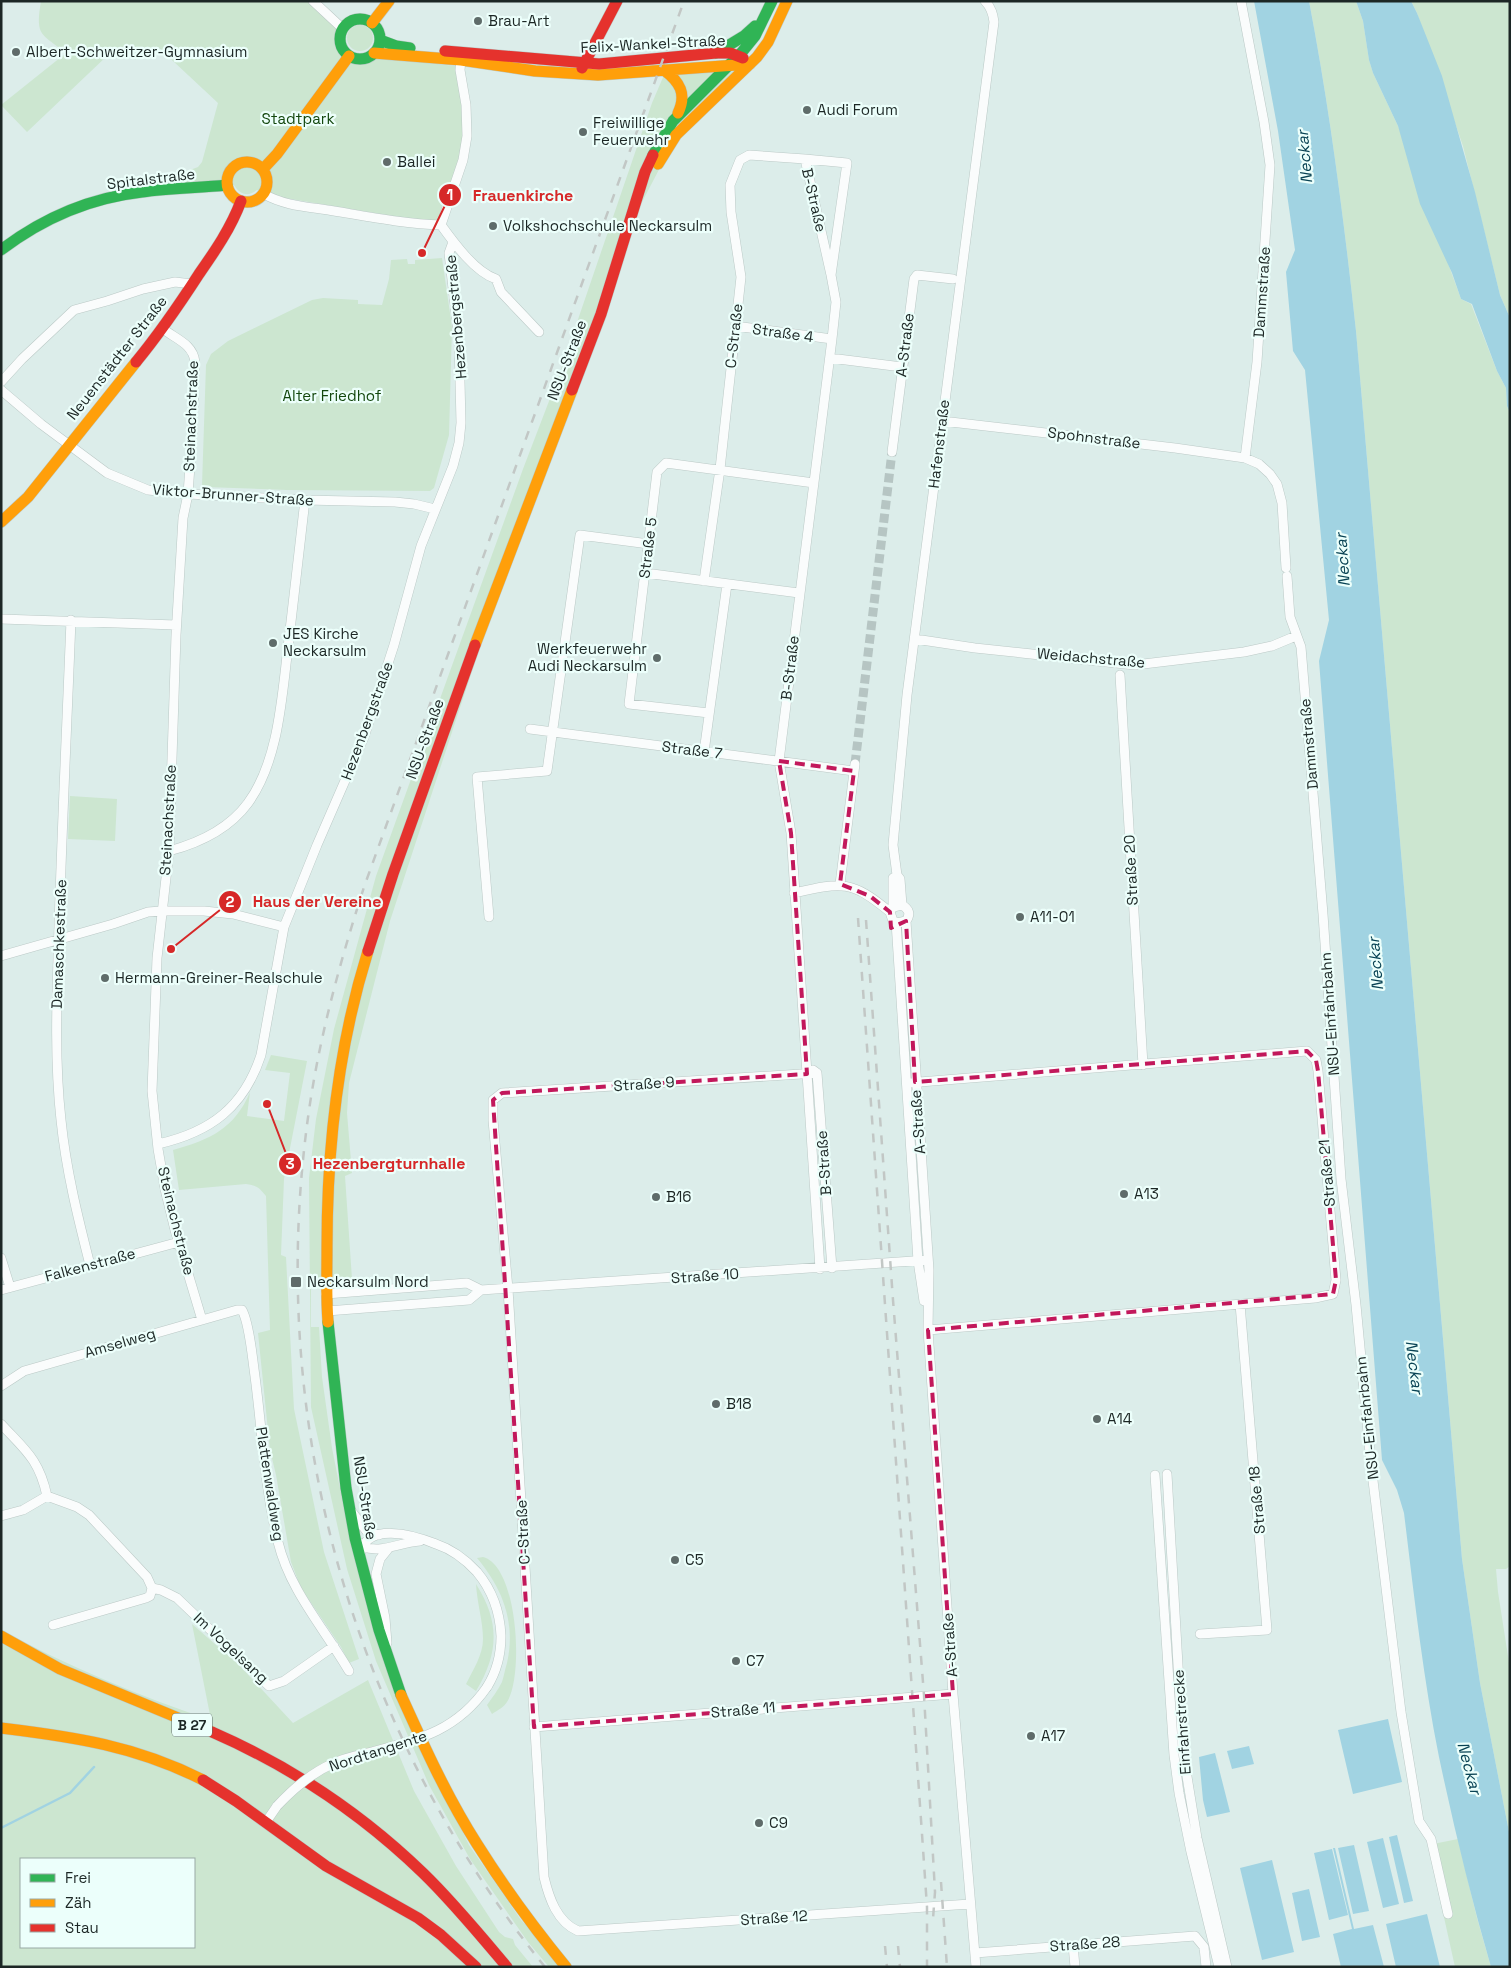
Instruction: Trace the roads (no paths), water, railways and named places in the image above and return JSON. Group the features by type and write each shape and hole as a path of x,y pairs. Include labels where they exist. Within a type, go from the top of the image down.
{"main road":[{"path":"372,23 389,1"},
{"path":"577,74 586,64 617,1"},
{"name":"NSU-Straße","path":"566,1967 526,1918 476,1843 437,1773 397,1686 360,1559 358,1542 349,1508 327,1311 327,1206 332,1123 347,1028 357,986 393,874 448,718 524,513 595,331 645,172 657,146 673,121 739,56 754,36 772,1"},
{"name":"NSU-Straße","path":"633,213 646,192 664,151 676,135 750,64 768,42 787,1"},
{"path":"716,53 744,36 767,14"},
{"path":"353,19 363,19 372,23 378,30 380,40 374,53 362,59 349,56 340,44 342,28 353,19"},
{"name":"Felix-Wankel-Straße","path":"380,40 396,46 586,64 619,63 716,53 739,56 750,64"},
{"name":"Felix-Wankel-Straße","path":"374,53 461,60 535,72 577,74 618,74 750,64"},
{"path":"263,169 277,154 349,56"},
{"name":"Felix-Wankel-Straße","path":"664,70 680,82 682,92 682,107 673,121"},
{"path":"253,163 263,169 268,179 264,194 251,202 240,201 231,193 227,185 230,171 240,164 253,163"},
{"name":"Spitalstraße","path":"1,250 17,237 52,216 78,206 132,193 227,185"},
{"name":"Neuenstädter Straße","path":"1,522 28,497 163,329 220,244 235,217 240,201"},
{"name":"B 27","path":"1,1636 45,1662 84,1681 244,1747 288,1771 336,1801 374,1830 423,1873 508,1967"},
{"path":"1,1728 76,1737 115,1744 139,1752 204,1781 266,1822 325,1866 372,1890 418,1918 443,1936 476,1967"}],"street":[{"path":"313,1 342,28"},
{"name":"Hafenstraße","path":"896,871 893,845 894,827 914,639 994,22 990,7 984,1"},
{"name":"Dammstraße","path":"1241,1 1264,122 1270,165 1256,362 1245,458 1259,464 1270,474 1277,484 1282,503 1290,616 1301,647 1323,914"},
{"path":"442,225 463,160 467,136 466,105 460,70 461,60 486,54"},
{"name":"C-Straße","path":"704,581 720,469 741,277 731,212 730,185 740,160 750,155 805,159"},
{"name":"B-Straße","path":"820,1269 791,833 779,761 836,302 805,159 847,163 831,275"},
{"path":"264,194 270,198 297,205 398,221 442,225"},
{"path":"442,225 453,242 486,276 496,280 501,292 539,332"},
{"name":"Hezenbergstraße","path":"158,1144 189,1136 210,1125 236,1102 250,1083 261,1055 284,927 364,737 394,645 421,546 454,466 461,432 460,340 448,253 453,242"},
{"name":"A-Straße","path":"892,452 914,279 916,275 953,279"},
{"path":"1,382 22,359 74,310 107,302 143,289 181,282 192,284"},
{"name":"Straße 4","path":"735,326 832,339"},
{"name":"Steinachstraße","path":"163,329 191,348 194,353 192,438 188,494 183,518 176,625 168,852 161,911 152,1055 152,1091 165,1190 202,1320"},
{"name":"Straße 4","path":"830,358 902,367"},
{"name":"Viktor-Brunner-Straße","path":"1,390 41,424 107,473 148,490 305,500 396,502 435,509"},
{"name":"Spohnstraße","path":"942,421 1245,458"},
{"name":"Straße 5","path":"709,713 629,704 657,472 666,463 814,483"},
{"path":"168,852 199,842 235,818 253,795 268,764 276,732 286,661 305,500"},
{"path":"489,917 477,777 547,771 580,535 649,544"},
{"path":"645,573 800,593"},
{"path":"704,752 727,584"},
{"path":"1,619 176,625"},
{"name":"Damaschkestraße","path":"71,620 58,940 56,1038 61,1122 73,1195 90,1265"},
{"name":"Weidachstraße","path":"914,639 975,648 1135,664 1244,652 1272,646 1296,636"},
{"name":"Straße 20","path":"1120,675 1143,1065"},
{"name":"Straße 7","path":"530,729 779,761 855,767 840,884"},
{"name":"A-Straße","path":"896,871 892,878 895,908 890,917 902,922"},
{"path":"794,893 840,884 895,908"},
{"name":"A-Straße","path":"895,908 907,907 909,912 902,922 918,1261 928,1326"},
{"path":"1,956 148,912 204,911 233,914 284,927"},
{"name":"NSU-Einfahrbahn","path":"1323,914 1341,1178 1356,1305 1371,1464 1401,1712 1419,1822 1431,1839 1448,1914"},
{"name":"Straße 21","path":"911,1082 1307,1051 1316,1060 1336,1280 1333,1294 1316,1298 928,1326"},
{"path":"806,1063 817,1073"},
{"name":"B-Straße","path":"817,1073 832,1268"},
{"name":"Straße 9","path":"493,1120 493,1100 502,1093 817,1073"},
{"name":"A-Straße","path":"911,1082 928,1260 928,1326 953,1694 976,1967"},
{"name":"C-Straße","path":"493,1120 508,1289 544,1878 548,1896 555,1908 566,1924 578,1930"},
{"name":"Falkenstraße","path":"6,1289 179,1242"},
{"path":"1,1258 6,1289"},
{"name":"Straße 10","path":"481,1290 820,1269 928,1260"},
{"path":"326,1294 467,1284 481,1290 468,1300 327,1311"},
{"name":"Straße 18","path":"1200,1634 1268,1630 1240,1304"},
{"name":"Amselweg","path":"1,1386 24,1371 242,1310"},
{"name":"Plattenwaldweg","path":"242,1310 252,1350 264,1450 278,1542 283,1559 297,1590 349,1671"},
{"path":"1,1424 36,1463 42,1475 47,1496"},
{"name":"Einfahrstrecke","path":"1167,1474 1183,1752 1197,1838 1227,1967"},
{"name":"Einfahrstrecke","path":"1155,1475 1174,1755 1179,1793 1191,1852 1219,1967"},
{"path":"1,1516 23,1510 47,1496 78,1507 89,1515 147,1577 152,1588 151,1593 146,1598 53,1625"},
{"path":"349,1508 368,1533 379,1535"},
{"name":"Nordtangente","path":"266,1822 277,1806 292,1790 307,1778 334,1763 421,1738 447,1726 466,1713 477,1701 493,1677 500,1654 501,1629 493,1597 483,1580 459,1556 436,1544 405,1534 379,1535"},
{"path":"358,1542 379,1535"},
{"path":"358,1542 373,1550 422,1540"},
{"path":"388,1548 380,1559 376,1574 385,1618 389,1661"},
{"name":"Im Vogelsang","path":"152,1588 177,1598 269,1686 284,1681 334,1646"},
{"name":"Straße 11","path":"534,1727 953,1694"},
{"name":"Straße 12","path":"578,1930 970,1904"},
{"name":"Straße 28","path":"975,1953 1195,1936 1204,1948 1206,1967"},
{"path":"1073,1944 1075,1967"}],"water":[{"name":"Neckar","path":"1254,1 1309,1 1324,83 1341,207 1356,331 1462,1559 1480,1683 1510,1837 1510,1967 1491,1967 1470,1889 1433,1727 1419,1636 1404,1513 1397,1490 1382,1460 1319,661 1329,620 1305,370 1293,351 1286,272 1295,250 1278,131"},
{"path":"1356,1 1411,1 1442,76 1475,192 1500,295 1510,318 1510,413 1507,406 1506,388 1497,371 1472,304 1461,299 1452,273 1420,204 1398,126 1373,73 1363,21"},
{"path":"1388,1719 1402,1782 1353,1794 1338,1730"},
{"path":"1249,1746 1254,1764 1232,1769 1227,1751"},
{"path":"1215,1753 1230,1812 1207,1817 1203,1800 1199,1757"},
{"path":"1397,1835 1413,1901 1404,1903 1389,1837"},
{"path":"1383,1838 1399,1904 1383,1908 1367,1842"},
{"path":"1354,1845 1369,1911 1353,1914 1338,1848"},
{"path":"1333,1848 1335,1848 1354,1929 1373,1925 1384,1967 1341,1967 1333,1934 1352,1929"},
{"path":"1332,1849 1348,1915 1329,1920 1314,1853"},
{"path":"1272,1860 1294,1952 1262,1960 1240,1868"},
{"path":"1309,1889 1320,1937 1302,1941 1292,1893"},
{"path":"1427,1914 1440,1967 1396,1967 1386,1924"}],"waterway":[{"path":"1,1828 70,1793 94,1767"}],"tunnel":[{"path":"855,764 892,452"}],"railway":[{"path":"545,1967 479,1876 423,1780 377,1679 341,1574 316,1467 301,1357 298,1245 310,1102 329,1009 354,917 684,1"},
{"path":"858,918 927,1907 927,1967"},
{"path":"866,920 924,1695 935,1892 933,1919"},
{"path":"941,1882 947,1967"},
{"path":"885,1946 887,1967"},
{"path":"898,1946 900,1967"}],"place":[{"name":"Brau-Art","path":"478,21"},
{"name":"Albert-Schweitzer-Gymnasium","path":"16,52"},
{"name":"Audi Forum","path":"807,110"},
{"name":"Freiwillige Feuerwehr","path":"583,132"},
{"name":"Ballei","path":"387,162"},
{"name":"Volkshochschule Neckarsulm","path":"493,226"},
{"name":"Frauenkirche","path":"422,253"},
{"name":"JES Kirche Neckarsulm","path":"273,643"},
{"name":"Werkfeuerwehr Audi Neckarsulm","path":"657,658"},
{"name":"A11-01","path":"1020,917"},
{"name":"Haus der Vereine","path":"171,949"},
{"name":"Hermann-Greiner-Realschule","path":"105,978"},
{"name":"Hezenbergturnhalle","path":"267,1104"},
{"name":"A13","path":"1124,1194"},
{"name":"B16","path":"656,1197"},
{"name":"Neckarsulm Nord","path":"296,1282"},
{"name":"B18","path":"716,1404"},
{"name":"A14","path":"1097,1419"},
{"name":"C5","path":"675,1560"},
{"name":"C7","path":"736,1661"},
{"name":"A17","path":"1031,1736"},
{"name":"C9","path":"759,1823"}],"park label":[{"name":"Stadtpark","path":"298,119"},
{"name":"Alter Friedhof","path":"332,396"}]}
